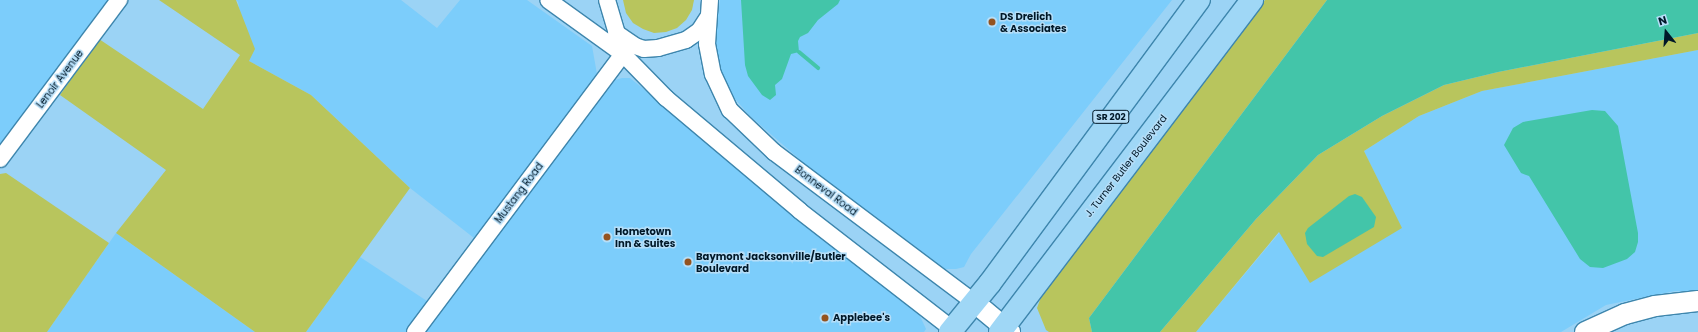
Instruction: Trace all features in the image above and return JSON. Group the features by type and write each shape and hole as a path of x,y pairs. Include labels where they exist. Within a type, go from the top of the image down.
{"main road":[{"name":"SR 202","path":"953,331 1198,0"},
{"name":"J. Turner Butler Boulevard","path":"1004,330 1252,0"}],"street":[{"name":"Lenoir Avenue","path":"0,159 119,0"},
{"path":"548,0 623,54 666,98 800,211 953,331"},
{"path":"607,0 623,54"},
{"name":"Bonneval Road","path":"710,0 707,44 713,74 730,110 774,152 974,302 1004,330"},
{"name":"Bonneval Road","path":"616,33 635,46 644,49 658,48 686,40 699,31 708,17"},
{"name":"Mustang Road","path":"415,332 623,54"},
{"path":"1586,332 1625,314 1655,306 1698,301"}],"shaded area":[{"path":"0,0 109,0 0,149"},
{"path":"159,0 236,0 255,49 249,61 311,95 410,188 306,332 255,332 116,233 166,170 60,95 99,39 203,109 240,55"},
{"path":"236,0 401,0 437,28 460,0 527,0 592,46 597,74 474,238 410,188 311,95 249,61 238,2"},
{"path":"623,0 694,0 692,10 686,20 677,28 666,32 654,33 633,23 626,13"},
{"path":"720,0 1172,0 971,254 964,267 945,269 805,164 749,115 729,92 718,66 715,40"},
{"path":"741,0 840,0 838,4 818,20 808,33 800,37 798,41 799,52 791,54 782,79 775,85 776,95 770,100 762,95 748,76 745,65"},
{"path":"1265,0 1327,0 1089,318 1092,332 1049,332 1046,330 1037,308 1041,297"},
{"path":"1327,0 1698,0 1698,33 1498,72 1444,85 1382,116 1318,155 1256,219 1160,332 1092,332 1089,318"},
{"path":"1698,33 1698,50 1482,91 1419,116 1364,151 1402,228 1310,283 1279,232 1196,332 1160,332 1256,219 1318,155 1382,116 1444,85 1498,72"},
{"path":"1698,50 1698,292 1675,291 1606,305 1561,332 1196,332 1280,232 1401,228 1364,151 1419,116 1482,91"},
{"path":"630,78 910,305 920,316 926,329 924,332 425,332 615,80"},
{"path":"1592,110 1605,111 1618,126 1638,233 1638,242 1635,252 1627,259 1603,268 1590,267 1580,259 1529,176 1521,173 1504,145 1513,128 1523,122"},
{"path":"6,173 109,243 47,332 0,332 0,174"},
{"path":"1355,194 1362,197 1376,217 1374,227 1323,257 1317,256 1307,244 1305,233 1308,228 1349,196"},
{"path":"116,233 234,317 255,332 47,332"},
{"path":"360,257 430,303 408,332 306,332"}],"waterway":[{"path":"799,52 818,68"}],"place":[{"name":"DS Drelich & Associates","path":"992,22"},
{"name":"Hometown Inn & Suites","path":"607,237"},
{"name":"Baymont Jacksonville/Butler Boulevard","path":"688,262"},
{"name":"Applebee's","path":"825,318"}]}
